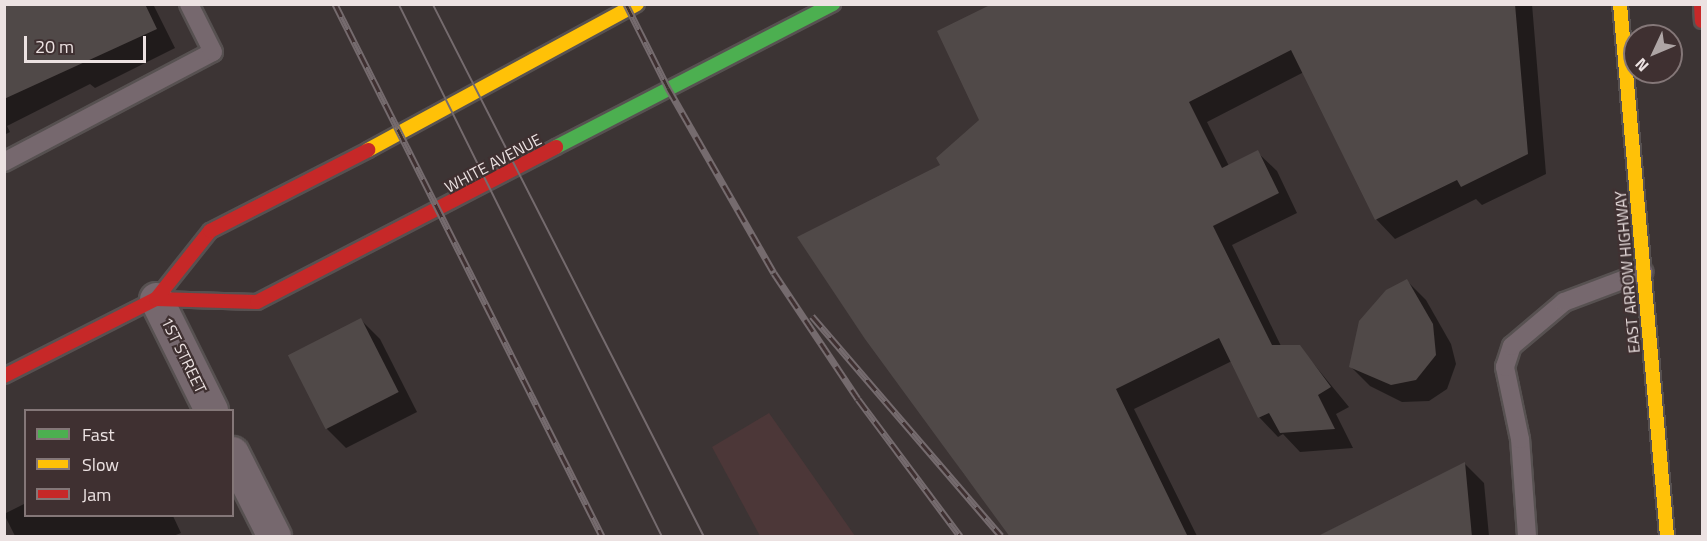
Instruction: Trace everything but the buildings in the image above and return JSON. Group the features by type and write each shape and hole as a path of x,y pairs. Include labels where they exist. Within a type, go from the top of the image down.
{"main road":[{"name":"WHITE AVENUE","path":"4,376 156,299 210,231 398,135 638,4"},
{"name":"WHITE AVENUE","path":"156,299 257,302 833,4"},
{"name":"EAST ARROW HIGHWAY","path":"1620,4 1667,537"},
{"path":"1701,4 1702,21"}],"street":[{"name":"1ST STREET","path":"156,299 210,409"},
{"path":"234,457 274,537"}],"lane":[{"path":"4,162 213,51 189,4"},
{"path":"1527,537 1520,439 1505,367 1512,346 1564,302 1644,272"}],"shaded area":[{"path":"769,413 855,536 760,536 712,447"}],"tram line":[{"path":"399,4 662,536"},
{"path":"433,4 704,536"}],"railway":[{"path":"335,4 602,536"},
{"path":"626,4 668,88 774,273 858,399 960,536"},
{"path":"812,316 1001,536"}],"traffic: fast":[{"path":"556,147 833,4"}],"traffic: slow":[{"path":"368,150 637,4"},
{"path":"1620,4 1667,536"}],"traffic: jam":[{"path":"1701,4 1702,21"},
{"path":"156,299 257,302 556,147"},
{"path":"4,376 156,299 210,231 368,150"}]}
